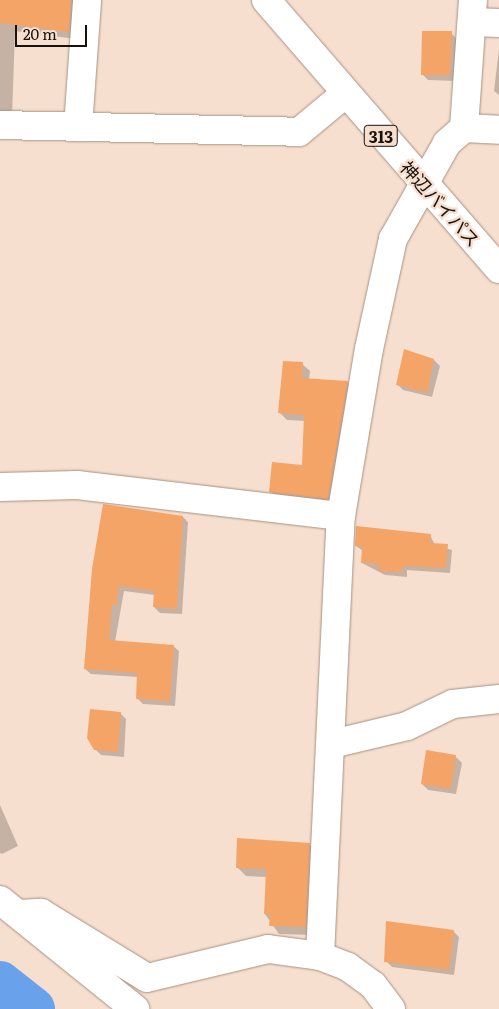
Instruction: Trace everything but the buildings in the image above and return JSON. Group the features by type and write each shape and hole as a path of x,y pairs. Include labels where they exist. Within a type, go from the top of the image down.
{"main road":[{"path":"78,128 86,0"},
{"name":"神辺バイパス","path":"266,0 425,188 499,269"},
{"path":"320,956 332,744 341,516 393,239 425,188 447,143 464,128 482,15"},
{"path":"0,125 299,132 345,94"},
{"path":"464,128 499,130"},
{"path":"0,487 78,485 341,516"},
{"path":"332,744 407,726 453,704 499,699"},
{"path":"9,907 41,913 147,978 268,949 320,956 348,967 373,985 391,1009"},
{"path":"9,907 135,1009"}],"waterway":[{"path":"0,983 33,1009"}]}
